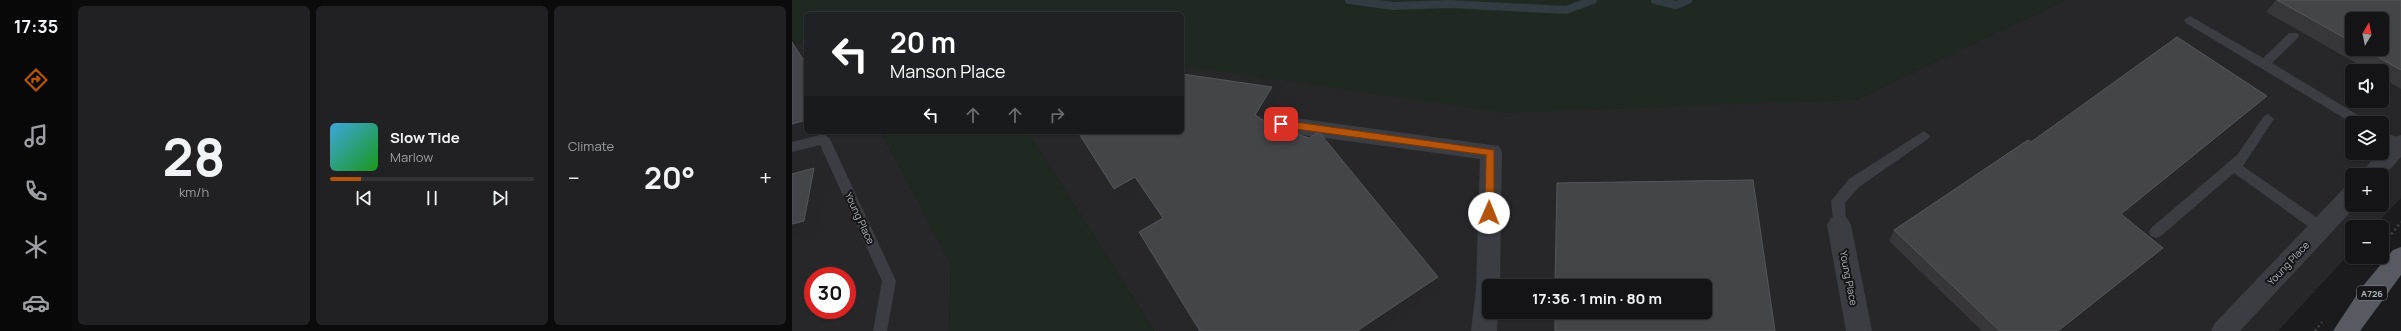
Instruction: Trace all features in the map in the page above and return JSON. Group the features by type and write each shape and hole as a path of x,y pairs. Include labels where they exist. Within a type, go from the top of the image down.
{"main road":[{"name":"A726","path":"2346,331 2371,295 2401,257"}],"street":[{"path":"1281,124 1491,152 1488,289 1484,331"},
{"path":"2376,168 2394,141"},
{"name":"Young Place","path":"2224,331 2345,202"},
{"name":"Young Place","path":"1838,225 1858,331"}],"lane":[{"path":"2190,20 2350,116"},
{"path":"2264,64 2293,36"},
{"path":"2156,232 2242,159 2268,119"},
{"path":"1838,225 1838,202 1854,183 1924,136"},
{"name":"Young Place","path":"792,147 824,139 889,281 880,331"},
{"path":"2234,166 2321,228"}],"path":[{"path":"2389,237 2401,222"}],"shaded area":[{"path":"792,0 2065,0 1855,100 1505,113 1184,66 1184,12 804,12 804,41 792,46"},
{"path":"2065,0 2401,0 2401,198 2389,211 2389,168 2345,168 2345,212 2388,212 2381,220 2345,220 2345,259 2278,331 1154,331 1029,134 1184,134 1184,66 1855,100"},
{"path":"804,41 804,134 882,134 951,264 949,331 792,331 792,46"},
{"path":"882,134 1029,134 1154,331 949,331 951,264"}],"building":[{"path":"2277,0 2401,0 2401,70 2376,56 2389,56 2389,12 2345,12 2345,38"},
{"path":"2177,37 2267,96 2121,214 2163,248 2058,331 2000,331 1894,230 2028,140 2031,142"},
{"path":"792,42 804,61 804,121 792,124"},
{"path":"1184,74 1272,87 1255,115 1275,127 1309,138 1319,132 1438,277 1357,331 1200,331 1139,232 1163,218 1135,177 1114,189 1079,134 1184,134"},
{"path":"814,168 804,221 792,224 792,174"},
{"path":"1753,180 1775,331 1555,331 1555,319 1712,319 1712,279 1555,279 1557,183"}],"waterway":[{"path":"1349,0 1393,6 1449,4 1566,10 1593,0"},
{"path":"1655,0 1676,5 1688,0"}],"route":[{"path":"1281,124 1491,152 1489,213"}]}
